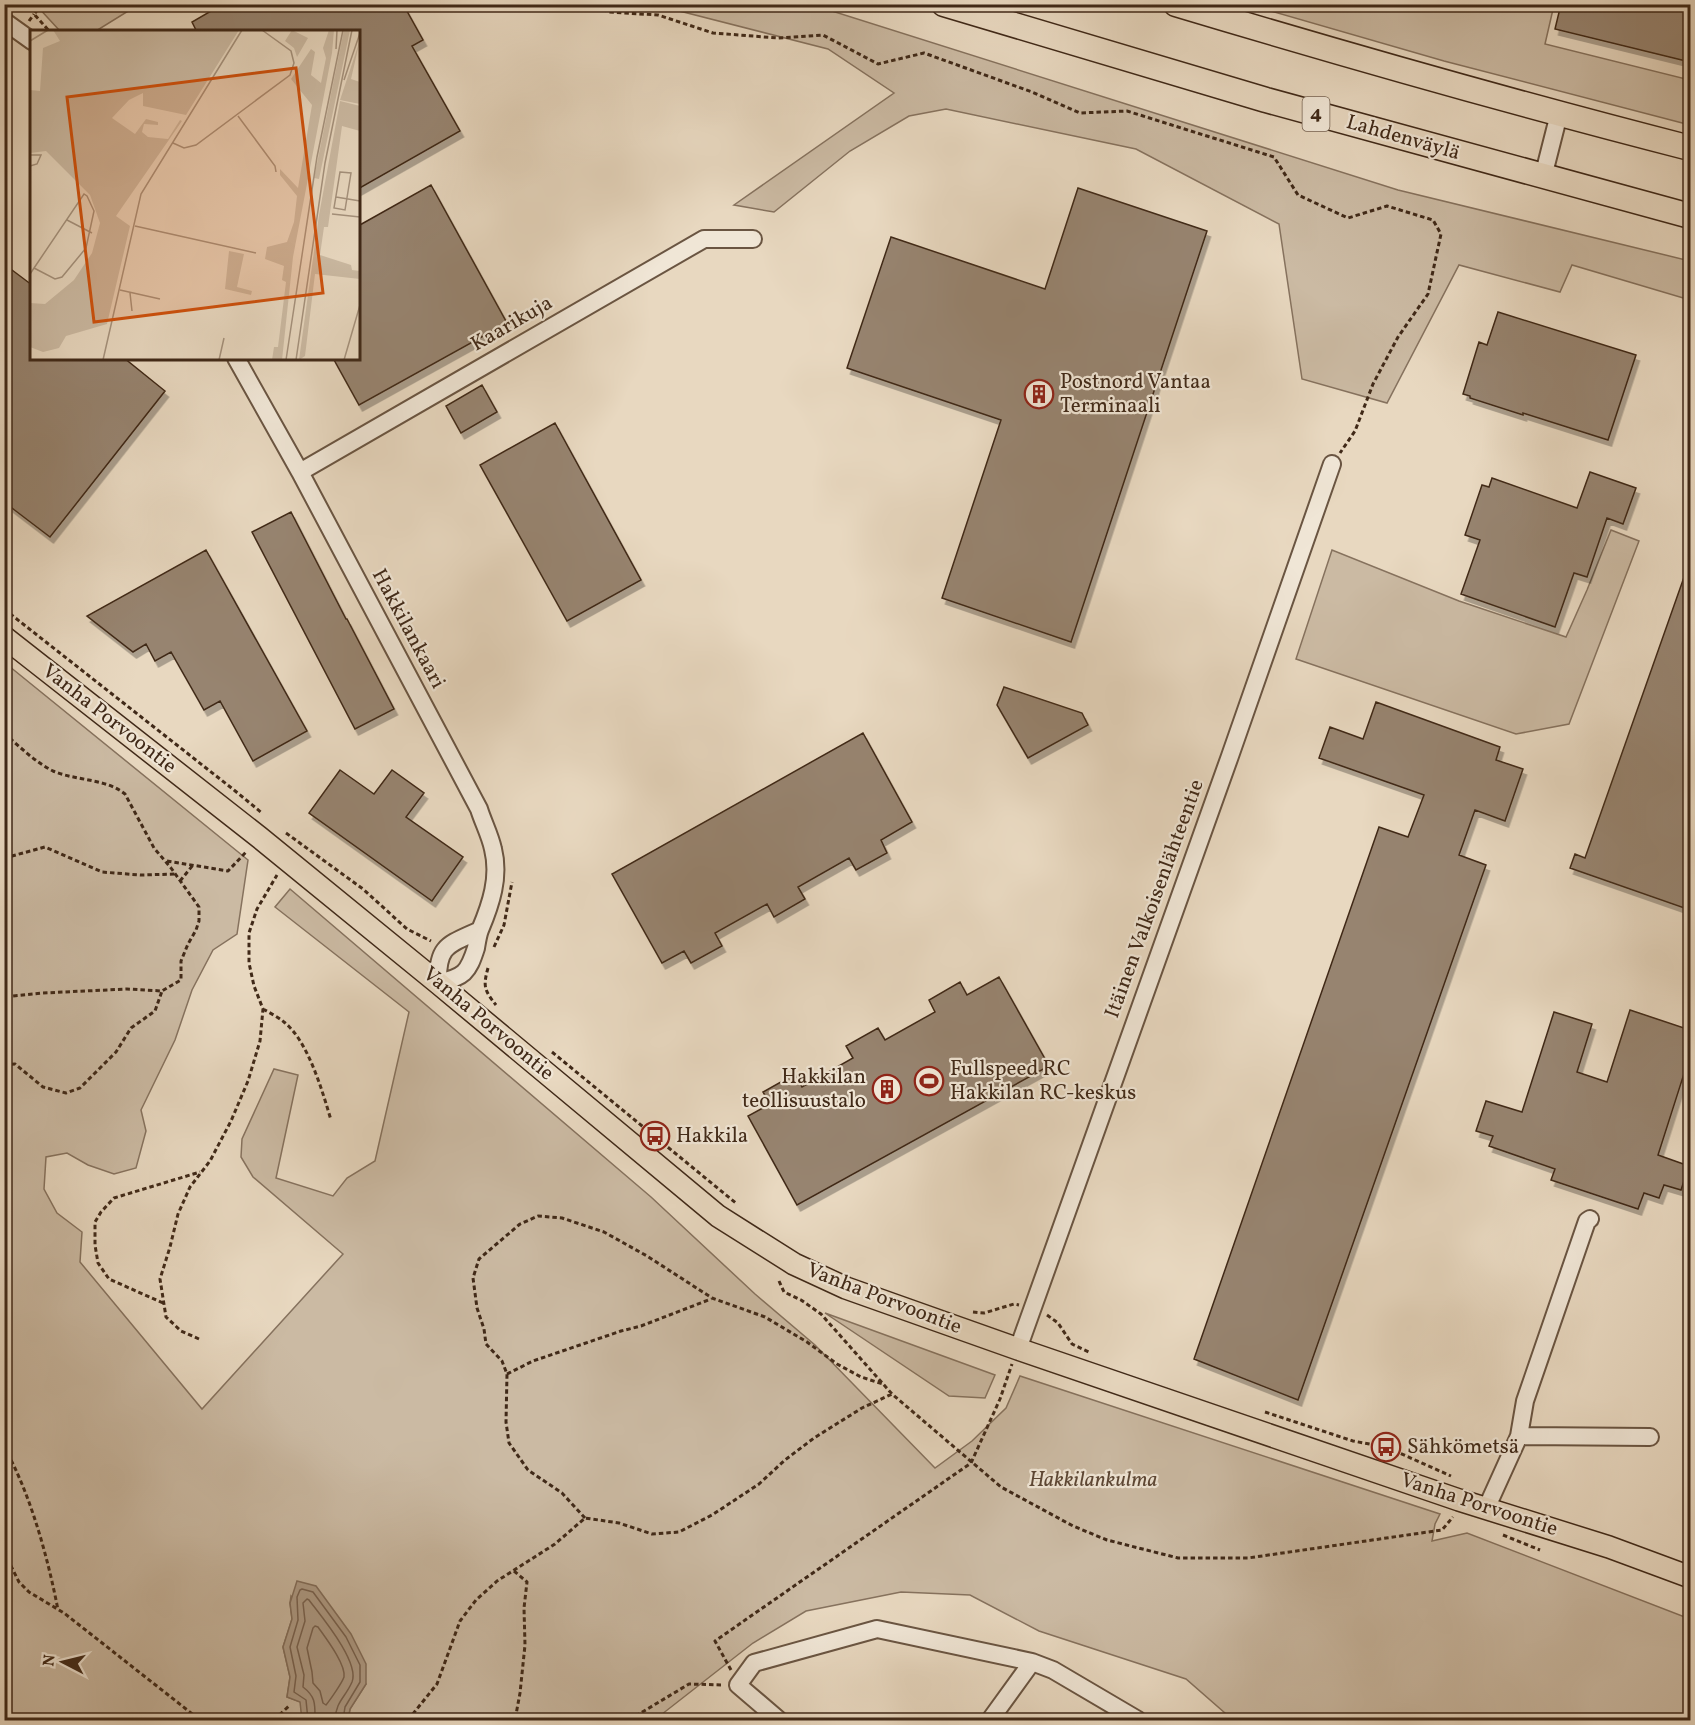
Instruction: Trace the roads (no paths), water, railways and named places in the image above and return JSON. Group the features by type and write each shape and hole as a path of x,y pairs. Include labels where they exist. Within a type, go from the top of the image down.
{"highway":[{"name":"Lahdenväylä","path":"944,4 1266,100 1690,216"},
{"path":"1176,4 1284,37 1690,148"}],"main road":[{"name":"Vanha Porvoontie","path":"4,636 263,827 286,859 718,1216 794,1264 846,1288 1486,1509 1609,1547 1690,1577"}],"street":[{"path":"4,21 30,40"},
{"path":"1544,177 1559,114"},
{"name":"Kaarikuja","path":"300,472 704,239 753,239"},
{"name":"Hakkilankaari","path":"237,360 300,472 479,809 493,849 496,874 492,899 467,971 455,979 438,983"},
{"name":"Itäinen Valkoisenlähteentie","path":"1018,1348 1332,464"},
{"path":"438,983 440,944 451,944 480,930"},
{"path":"1486,1509 1519,1436 1525,1401 1587,1221 1590,1219"},
{"path":"1519,1436 1650,1437"},
{"path":"779,1720 738,1685 754,1663 877,1629 1032,1662 1053,1670 1138,1720"},
{"path":"990,1720 1032,1662"}],"water":[{"path":"297,1581 316,1586 351,1634 366,1664 366,1684 350,1709 348,1720 302,1720 300,1702 287,1697 290,1677 283,1647 292,1619 290,1603"}],"place":[{"name":"Postnord Vantaa Terminaali","path":"1039,394"},
{"name":"Fullspeed RC Hakkilan RC-keskus","path":"929,1081"},
{"name":"Hakkilan teollisuustalo","path":"887,1089"},
{"name":"Hakkila","path":"655,1136"},
{"name":"Sähkömetsä","path":"1386,1447"}],"park label":[{"name":"Hakkilankulma","path":"1093,1480"}]}
